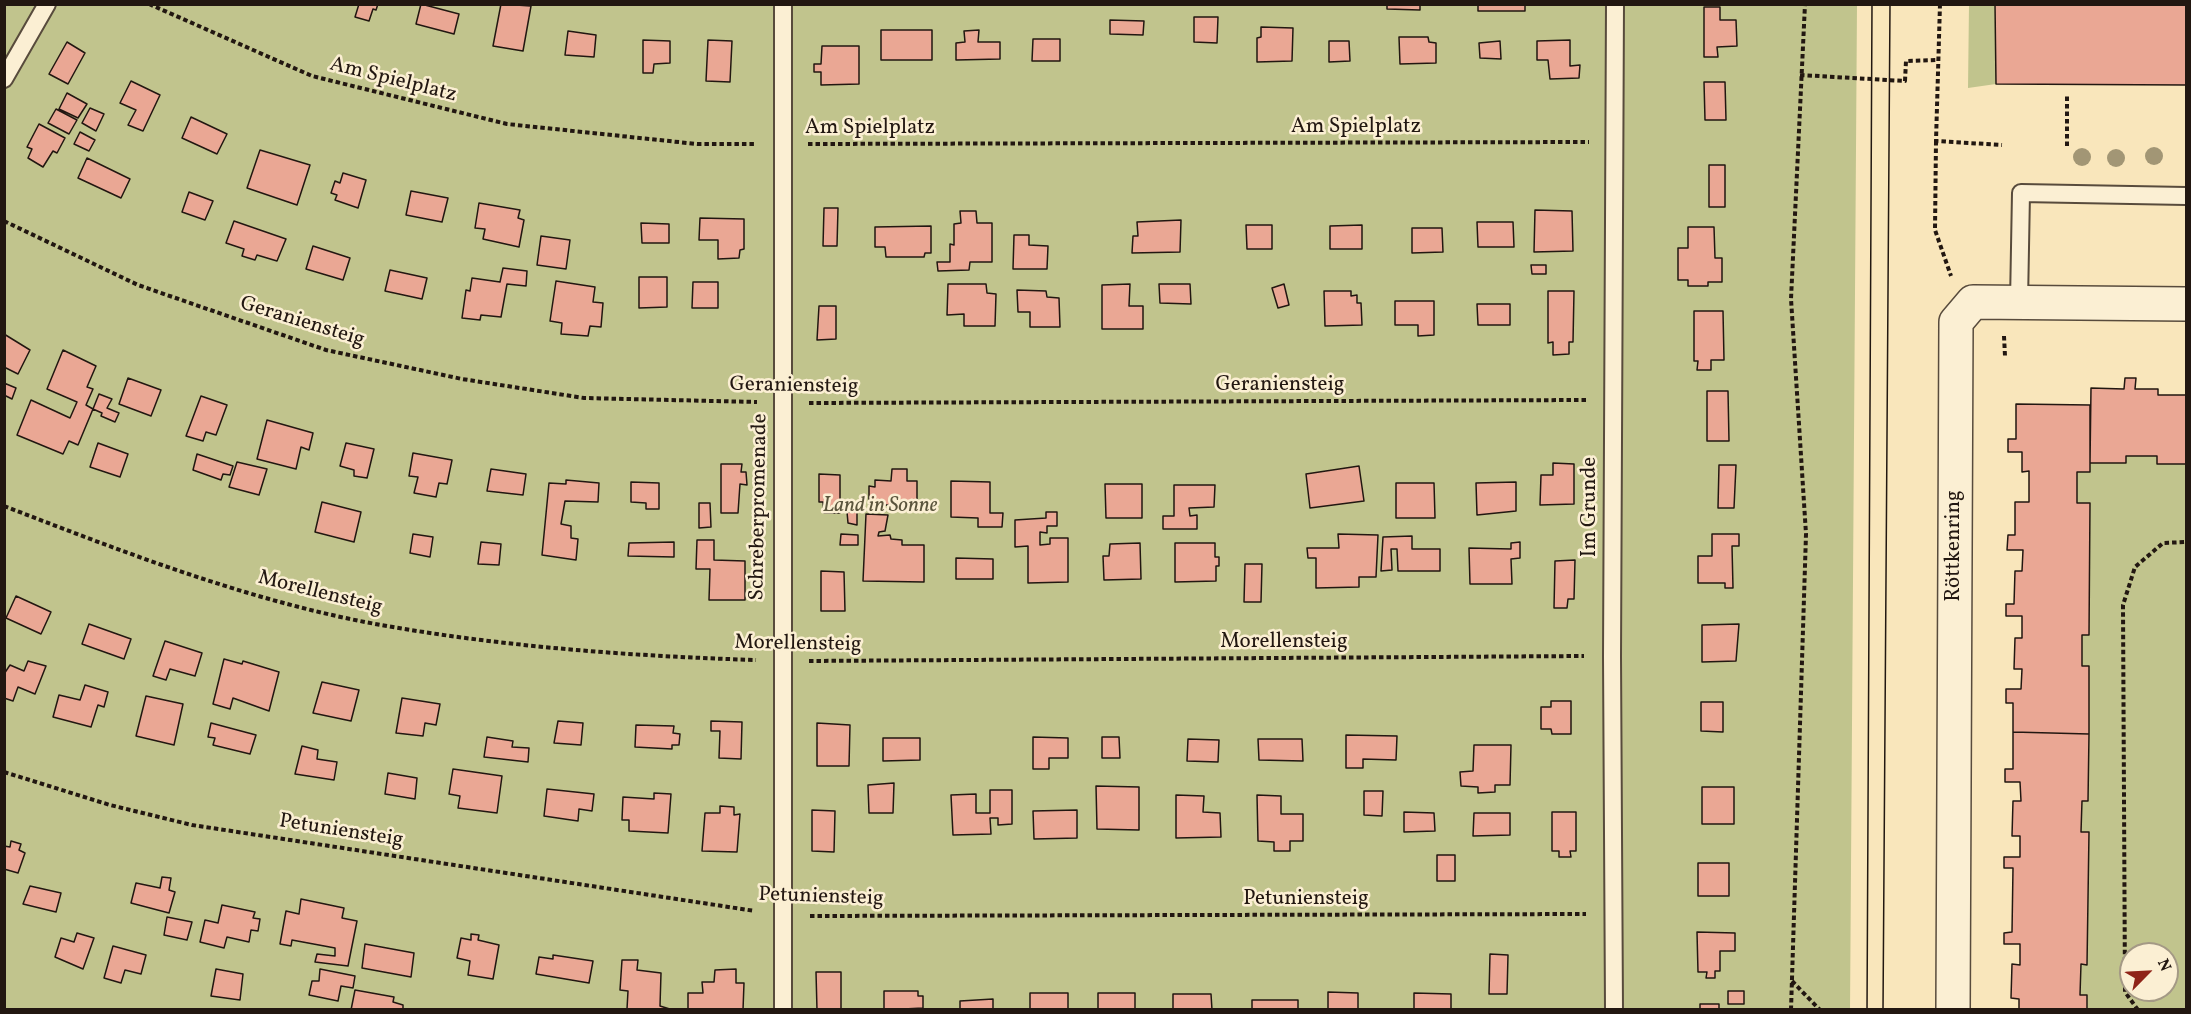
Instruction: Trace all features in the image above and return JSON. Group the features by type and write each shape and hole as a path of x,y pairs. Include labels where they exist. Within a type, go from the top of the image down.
{"street":[{"path":"1964,312 1973,302 2187,304"},
{"name":"Röttkenring","path":"1953,1010 1956,322 1964,312"}],"lane":[{"path":"4,79 47,4"},
{"name":"Schreberpromenade","path":"783,4 785,144 781,661 785,916 783,1010"},
{"name":"Im Grunde","path":"1614,1010 1612,656 1615,4"},
{"path":"2019,302 2021,194 2187,196"}],"path":[{"name":"Am Spielplatz","path":"149,4 312,76 507,124 698,144 1614,142"},
{"path":"1791,1010 1806,534 1791,299 1805,4"},
{"path":"1940,4 1935,230 1964,312"},
{"path":"1800,75 1905,81 1906,61 1938,60"},
{"path":"2067,94 2067,146"},
{"path":"1936,141 2002,146"},
{"name":"Geraniensteig","path":"4,221 138,285 326,350 462,379 584,398 784,403 1614,399"},
{"name":"Morellensteig","path":"4,506 105,545 251,594 379,625 512,645 642,656 781,661 1612,656"},
{"path":"2138,1010 2125,992 2123,605 2135,567 2163,543 2187,543"},
{"name":"Petuniensteig","path":"4,772 110,805 192,825 785,916 1614,914"},
{"path":"1792,981 1820,1010"}],"green space":[{"name":"Land in Sonne","path":"5,5 1857,5 1850,1009 5,1010"},
{"path":"1969,5 1995,5 1996,84 1968,88"},
{"path":"2126,456 2157,456 2157,463 2186,464 2186,1009 2087,1009 2087,995 2080,995 2081,964 2087,964 2089,832 2081,832 2082,801 2088,800 2089,667 2082,666 2082,635 2089,635 2090,503 2077,503 2077,472 2090,472 2090,463 2126,463"}],"building":[{"path":"359,4 378,4 376,10 373,9 369,21 355,17"},
{"path":"421,4 459,14 454,34 416,24"},
{"path":"501,4 531,6 523,51 493,46"},
{"path":"1387,4 1420,4 1420,10 1387,9"},
{"path":"1478,4 1525,4 1525,11 1478,11"},
{"path":"1995,4 2186,4 2186,85 1996,84"},
{"path":"1704,7 1720,7 1720,20 1736,20 1737,46 1717,47 1718,57 1704,57"},
{"path":"1194,17 1218,17 1217,43 1194,42"},
{"path":"1110,20 1144,21 1143,35 1110,34"},
{"path":"1261,27 1293,28 1292,61 1257,62 1257,38 1261,37"},
{"path":"881,30 932,30 932,60 881,60"},
{"path":"979,30 978,42 1000,42 1000,59 956,60 956,43 965,42 964,31"},
{"path":"568,31 596,35 594,57 565,55"},
{"path":"1399,37 1428,37 1429,42 1436,43 1436,63 1400,64"},
{"path":"1033,39 1060,39 1060,61 1032,61"},
{"path":"643,40 670,41 670,63 654,64 653,73 643,73"},
{"path":"708,40 732,41 730,82 706,81"},
{"path":"1570,40 1570,66 1580,65 1579,78 1550,79 1548,60 1537,60 1537,41"},
{"path":"1329,41 1349,41 1350,61 1329,62"},
{"path":"1500,41 1501,59 1480,58 1479,43"},
{"path":"67,42 85,53 68,84 49,74"},
{"path":"822,46 859,46 859,84 821,85 821,72 814,72 814,64 821,64"},
{"path":"131,81 160,95 143,131 128,125 136,110 120,103"},
{"path":"1704,82 1725,82 1726,120 1705,120"},
{"path":"67,93 87,104 78,118 59,109"},
{"path":"90,108 104,114 96,131 82,123"},
{"path":"56,109 77,120 69,134 48,123"},
{"path":"191,117 227,134 217,154 182,138"},
{"path":"39,124 65,138 57,153 53,151 43,167 28,158 32,149 27,147"},
{"path":"80,132 95,140 89,151 74,144"},
{"path":"260,150 310,165 297,205 247,188"},
{"path":"87,158 130,179 121,198 78,178"},
{"path":"1709,165 1725,165 1725,207 1709,207"},
{"path":"343,173 366,180 358,208 335,200 337,195 331,193 335,181 340,183"},
{"path":"411,191 448,198 442,222 406,215"},
{"path":"189,192 213,201 205,220 182,212"},
{"path":"479,203 520,210 518,218 524,220 519,247 483,239 485,229 475,228"},
{"path":"824,208 838,208 837,246 823,246"},
{"path":"1535,210 1572,211 1573,251 1534,252"},
{"path":"960,211 976,211 977,223 992,223 992,262 970,262 969,270 938,271 937,262 950,262 950,244 954,245 954,224 961,223"},
{"path":"700,218 744,219 744,249 740,250 739,258 718,259 718,240 699,240"},
{"path":"1181,220 1180,252 1132,253 1133,236 1138,236 1137,222"},
{"path":"234,221 286,239 277,261 257,255 255,260 242,256 244,249 226,243"},
{"path":"1477,222 1513,222 1514,247 1478,247"},
{"path":"641,223 669,224 669,243 642,243"},
{"path":"1246,225 1272,225 1272,249 1247,249"},
{"path":"1362,225 1362,249 1330,249 1330,226"},
{"path":"931,226 931,253 925,253 924,257 886,257 885,247 875,247 875,227"},
{"path":"1688,227 1714,227 1715,258 1722,258 1722,282 1708,282 1708,286 1688,286 1688,280 1678,280 1678,248 1688,248"},
{"path":"1412,228 1442,228 1443,252 1412,253"},
{"path":"1014,235 1029,235 1029,245 1048,246 1047,269 1013,269"},
{"path":"541,236 570,240 566,269 537,265"},
{"path":"313,246 350,258 343,280 306,269"},
{"path":"1531,265 1546,265 1546,274 1532,274"},
{"path":"503,268 527,271 526,286 507,284 501,317 481,315 480,320 462,318 466,290 470,291 472,278 500,282"},
{"path":"390,270 427,278 422,299 385,291"},
{"path":"639,277 667,277 667,307 639,308"},
{"path":"556,281 595,287 593,302 603,303 601,327 590,326 588,336 561,334 562,323 550,321"},
{"path":"693,282 718,282 718,308 692,308"},
{"path":"948,284 986,284 987,293 996,294 995,326 964,326 964,314 947,315"},
{"path":"1130,284 1129,306 1143,306 1143,329 1102,329 1102,285"},
{"path":"1159,284 1190,284 1191,304 1160,303"},
{"path":"1284,284 1289,305 1278,308 1272,288"},
{"path":"1017,290 1046,291 1047,297 1059,298 1060,327 1030,327 1030,312 1018,312"},
{"path":"1324,291 1351,291 1351,296 1357,295 1357,303 1361,303 1362,325 1325,326"},
{"path":"1548,291 1574,291 1573,342 1569,342 1569,354 1553,355 1553,342 1548,343"},
{"path":"1395,301 1434,301 1434,335 1418,336 1418,325 1395,325"},
{"path":"1477,304 1510,304 1510,325 1478,325"},
{"path":"819,306 836,306 836,339 817,340"},
{"path":"1694,311 1723,311 1724,360 1711,360 1711,370 1697,370 1698,361 1694,361"},
{"path":"4,334 30,350 18,374 4,367"},
{"path":"63,350 96,366 87,387 93,389 86,405 93,409 78,445 69,441 63,454 17,435 31,400 70,418 77,402 47,389"},
{"path":"128,378 161,390 151,416 119,404"},
{"path":"2125,378 2136,378 2135,389 2158,389 2158,395 2186,395 2186,464 2157,464 2157,456 2126,456 2126,463 2090,463 2091,388 2124,389"},
{"path":"4,383 16,388 12,399 4,395"},
{"path":"1707,391 1728,391 1729,441 1707,441"},
{"path":"99,394 112,399 107,408 119,413 115,422 101,416 102,413 93,409"},
{"path":"201,396 227,405 216,435 206,432 203,441 186,436"},
{"path":"2016,404 2090,405 2090,472 2077,472 2077,503 2090,503 2089,635 2082,635 2082,666 2089,666 2089,734 2013,732 2013,703 2006,703 2006,689 2021,689 2022,669 2014,669 2015,638 2022,638 2022,616 2006,616 2006,604 2014,604 2015,571 2022,571 2023,550 2007,550 2008,535 2015,535 2015,502 2029,502 2029,471 2022,472 2022,452 2008,452 2008,439 2016,439"},
{"path":"267,420 313,433 309,450 301,447 296,469 257,459"},
{"path":"98,443 128,454 120,477 90,467"},
{"path":"346,443 374,449 367,478 354,476 354,470 340,466"},
{"path":"413,453 452,460 447,484 439,483 436,497 414,493 418,477 409,476"},
{"path":"197,454 233,466 230,475 223,474 221,480 193,470"},
{"path":"237,462 267,469 259,495 229,487"},
{"path":"1553,463 1574,464 1574,504 1540,505 1541,475 1553,475"},
{"path":"721,464 742,464 741,472 746,472 747,485 740,484 738,513 721,513"},
{"path":"1719,465 1736,465 1734,508 1718,508"},
{"path":"1359,466 1364,501 1310,508 1306,474"},
{"path":"491,469 526,474 523,495 487,491"},
{"path":"892,469 907,469 907,481 917,481 917,511 891,510 890,505 869,505 869,486 875,487 875,480 891,481"},
{"path":"819,474 840,475 840,513 824,513 823,502 819,502"},
{"path":"566,480 599,483 598,502 565,501 561,524 571,526 571,538 578,539 576,560 542,555 549,483 566,484"},
{"path":"951,481 990,482 990,513 1003,513 1002,527 978,527 978,518 951,517"},
{"path":"631,482 659,483 659,509 646,509 646,503 631,502"},
{"path":"1516,482 1516,511 1477,515 1476,483"},
{"path":"1396,483 1434,483 1435,518 1396,518"},
{"path":"1105,484 1142,484 1142,518 1106,518"},
{"path":"1174,485 1215,485 1214,507 1189,508 1190,516 1197,515 1197,529 1163,529 1163,516 1174,516"},
{"path":"322,502 361,512 354,542 315,532"},
{"path":"699,503 710,503 711,527 699,528"},
{"path":"847,512 857,512 857,525 848,523"},
{"path":"1046,512 1057,512 1057,526 1047,526 1047,533 1040,532 1040,545 1050,544 1050,538 1068,538 1068,582 1028,583 1028,546 1015,547 1015,520 1046,518"},
{"path":"866,514 888,515 885,531 879,532 878,536 890,535 891,539 902,540 902,545 924,545 924,582 863,581"},
{"path":"413,534 433,537 430,557 410,553"},
{"path":"841,534 858,535 858,545 840,545"},
{"path":"1338,534 1378,535 1376,577 1359,577 1359,587 1316,588 1316,558 1308,558 1307,548 1339,548"},
{"path":"1712,534 1739,534 1739,546 1732,546 1733,588 1725,588 1725,583 1698,583 1698,556 1712,556"},
{"path":"1412,536 1412,549 1440,549 1440,571 1398,571 1397,549 1391,549 1392,570 1381,571 1383,537"},
{"path":"697,540 714,540 714,560 745,561 745,600 709,600 710,569 696,569"},
{"path":"481,542 501,544 499,565 478,564"},
{"path":"674,542 674,557 628,556 629,543"},
{"path":"1520,542 1520,558 1511,559 1512,584 1470,584 1469,548 1511,549 1511,543"},
{"path":"1140,543 1141,579 1104,580 1103,556 1109,556 1110,544"},
{"path":"1175,543 1215,543 1215,557 1219,557 1219,566 1216,566 1216,581 1175,582"},
{"path":"956,558 993,559 993,579 956,579"},
{"path":"1575,560 1574,599 1568,599 1567,608 1554,608 1555,561"},
{"path":"1245,564 1262,564 1261,602 1244,602"},
{"path":"821,571 844,572 845,611 821,611"},
{"path":"16,596 51,612 41,634 6,618"},
{"path":"89,624 131,639 124,659 82,644"},
{"path":"1739,624 1736,661 1702,662 1702,625"},
{"path":"165,641 202,653 195,676 170,669 166,680 153,676"},
{"path":"224,659 242,664 243,661 279,672 269,711 233,698 230,709 213,704"},
{"path":"28,661 46,666 35,694 18,687 13,701 4,698 4,674 10,665 24,671"},
{"path":"322,682 359,690 351,721 313,713"},
{"path":"85,685 108,692 104,707 98,705 91,727 53,717 59,695 80,700"},
{"path":"146,696 183,704 174,745 136,736"},
{"path":"402,698 440,704 436,725 425,723 423,736 396,733"},
{"path":"1551,701 1571,701 1571,734 1552,734 1551,729 1541,729 1541,707 1551,707"},
{"path":"1701,702 1723,702 1723,732 1701,731"},
{"path":"558,721 583,723 581,745 554,743"},
{"path":"711,721 742,722 741,759 719,758 720,731 711,731"},
{"path":"211,723 256,735 250,754 213,745 215,738 208,737"},
{"path":"817,723 850,725 849,766 817,766"},
{"path":"636,725 674,726 673,733 680,734 679,745 672,745 672,749 635,747"},
{"path":"2013,732 2089,734 2088,801 2082,801 2081,832 2089,832 2087,965 2081,964 2080,995 2087,995 2087,1010 2019,1010 2019,999 2011,998 2012,964 2020,965 2020,944 2004,944 2004,933 2012,932 2013,868 2004,868 2004,857 2020,857 2020,836 2012,836 2013,801 2021,801 2020,782 2005,782 2005,769 2013,769"},
{"path":"1346,735 1397,736 1396,760 1363,759 1363,768 1346,768"},
{"path":"487,737 513,741 512,747 529,748 528,762 484,757"},
{"path":"1033,737 1068,738 1068,758 1049,758 1049,769 1033,769"},
{"path":"1102,737 1119,737 1120,758 1102,758"},
{"path":"883,738 920,738 920,760 883,761"},
{"path":"1188,739 1219,740 1218,762 1187,761"},
{"path":"1258,739 1302,739 1303,761 1259,760"},
{"path":"1474,745 1511,745 1510,785 1495,785 1495,792 1478,793 1478,787 1461,786 1460,772 1473,771"},
{"path":"302,746 318,750 317,759 337,762 334,780 295,774"},
{"path":"453,769 502,776 497,813 458,808 460,796 449,794"},
{"path":"388,773 417,778 415,799 385,794"},
{"path":"894,783 893,813 869,813 868,785"},
{"path":"1096,786 1139,787 1139,830 1097,829"},
{"path":"1702,787 1734,787 1734,824 1702,824"},
{"path":"547,789 594,794 592,811 579,809 578,821 544,816"},
{"path":"990,790 1012,790 1012,824 998,825 998,818 990,818 991,834 953,835 951,795 976,794 976,813 990,813"},
{"path":"1364,791 1383,791 1382,816 1364,815"},
{"path":"654,793 671,794 668,833 629,831 629,820 622,820 623,797 654,799"},
{"path":"1176,795 1204,796 1203,812 1220,813 1221,837 1176,838"},
{"path":"1257,795 1281,796 1281,814 1303,814 1303,841 1290,841 1290,851 1274,851 1274,842 1258,841"},
{"path":"720,806 734,807 734,815 740,814 737,852 702,851 705,813 720,813"},
{"path":"812,810 835,811 834,852 812,851"},
{"path":"1077,810 1077,838 1034,839 1033,811"},
{"path":"1404,812 1434,813 1435,831 1404,832"},
{"path":"1552,812 1576,812 1576,851 1570,851 1571,857 1559,857 1559,851 1552,851"},
{"path":"1474,813 1510,813 1510,835 1473,836"},
{"path":"11,841 21,844 19,850 25,853 18,873 4,869 4,846 10,847"},
{"path":"1437,855 1455,855 1455,881 1437,881"},
{"path":"1698,863 1729,863 1729,896 1698,896"},
{"path":"162,877 171,878 169,890 175,892 169,913 131,903 136,883 160,888"},
{"path":"30,886 61,893 56,912 23,904"},
{"path":"301,899 344,908 342,918 357,921 348,966 315,962 317,954 335,956 335,948 292,940 291,946 280,944 286,911 299,914"},
{"path":"222,905 255,912 253,918 260,919 258,931 251,930 249,942 227,937 224,948 200,942 205,920 218,923"},
{"path":"167,917 192,922 187,940 164,935"},
{"path":"1697,932 1735,933 1735,951 1720,951 1720,971 1715,971 1715,978 1706,978 1707,972 1698,972"},
{"path":"77,933 94,938 83,969 55,957 61,938 74,942"},
{"path":"471,934 479,935 478,940 499,945 493,979 468,975 470,961 457,958 461,938 471,940"},
{"path":"365,944 414,953 411,977 362,968"},
{"path":"113,946 146,955 141,974 125,970 121,983 104,978"},
{"path":"1490,954 1508,955 1507,994 1489,994"},
{"path":"553,955 593,961 589,983 536,974 539,957 553,959"},
{"path":"622,960 638,960 637,970 661,973 660,1006 673,1010 627,1009 628,991 620,990"},
{"path":"216,969 243,974 240,1000 211,996"},
{"path":"320,969 355,976 353,988 341,986 338,1001 309,995 312,981 319,981"},
{"path":"736,969 736,983 744,983 743,1010 688,1010 688,993 703,993 702,982 714,982 715,970"},
{"path":"816,972 841,972 841,1010 817,1010"},
{"path":"355,990 394,997 393,1002 403,1005 403,1010 351,1010"},
{"path":"884,991 918,991 918,996 923,996 923,1008 884,1010"},
{"path":"1728,991 1744,991 1744,1004 1728,1004"},
{"path":"1328,992 1358,993 1358,1010 1328,1010"},
{"path":"1030,993 1068,993 1068,1010 1030,1010"},
{"path":"1098,993 1135,993 1135,1010 1098,1010"},
{"path":"1414,993 1451,994 1451,1010 1414,1010"},
{"path":"1173,994 1211,994 1212,1010 1173,1010"},
{"path":"993,999 993,1010 960,1010 960,1001"},
{"path":"1252,1000 1298,1000 1298,1010 1252,1010"},
{"path":"1700,1004 1719,1004 1719,1010 1700,1010"}],"tram line":[{"path":"1867,1010 1872,4"},
{"path":"1883,1010 1890,4"}]}
